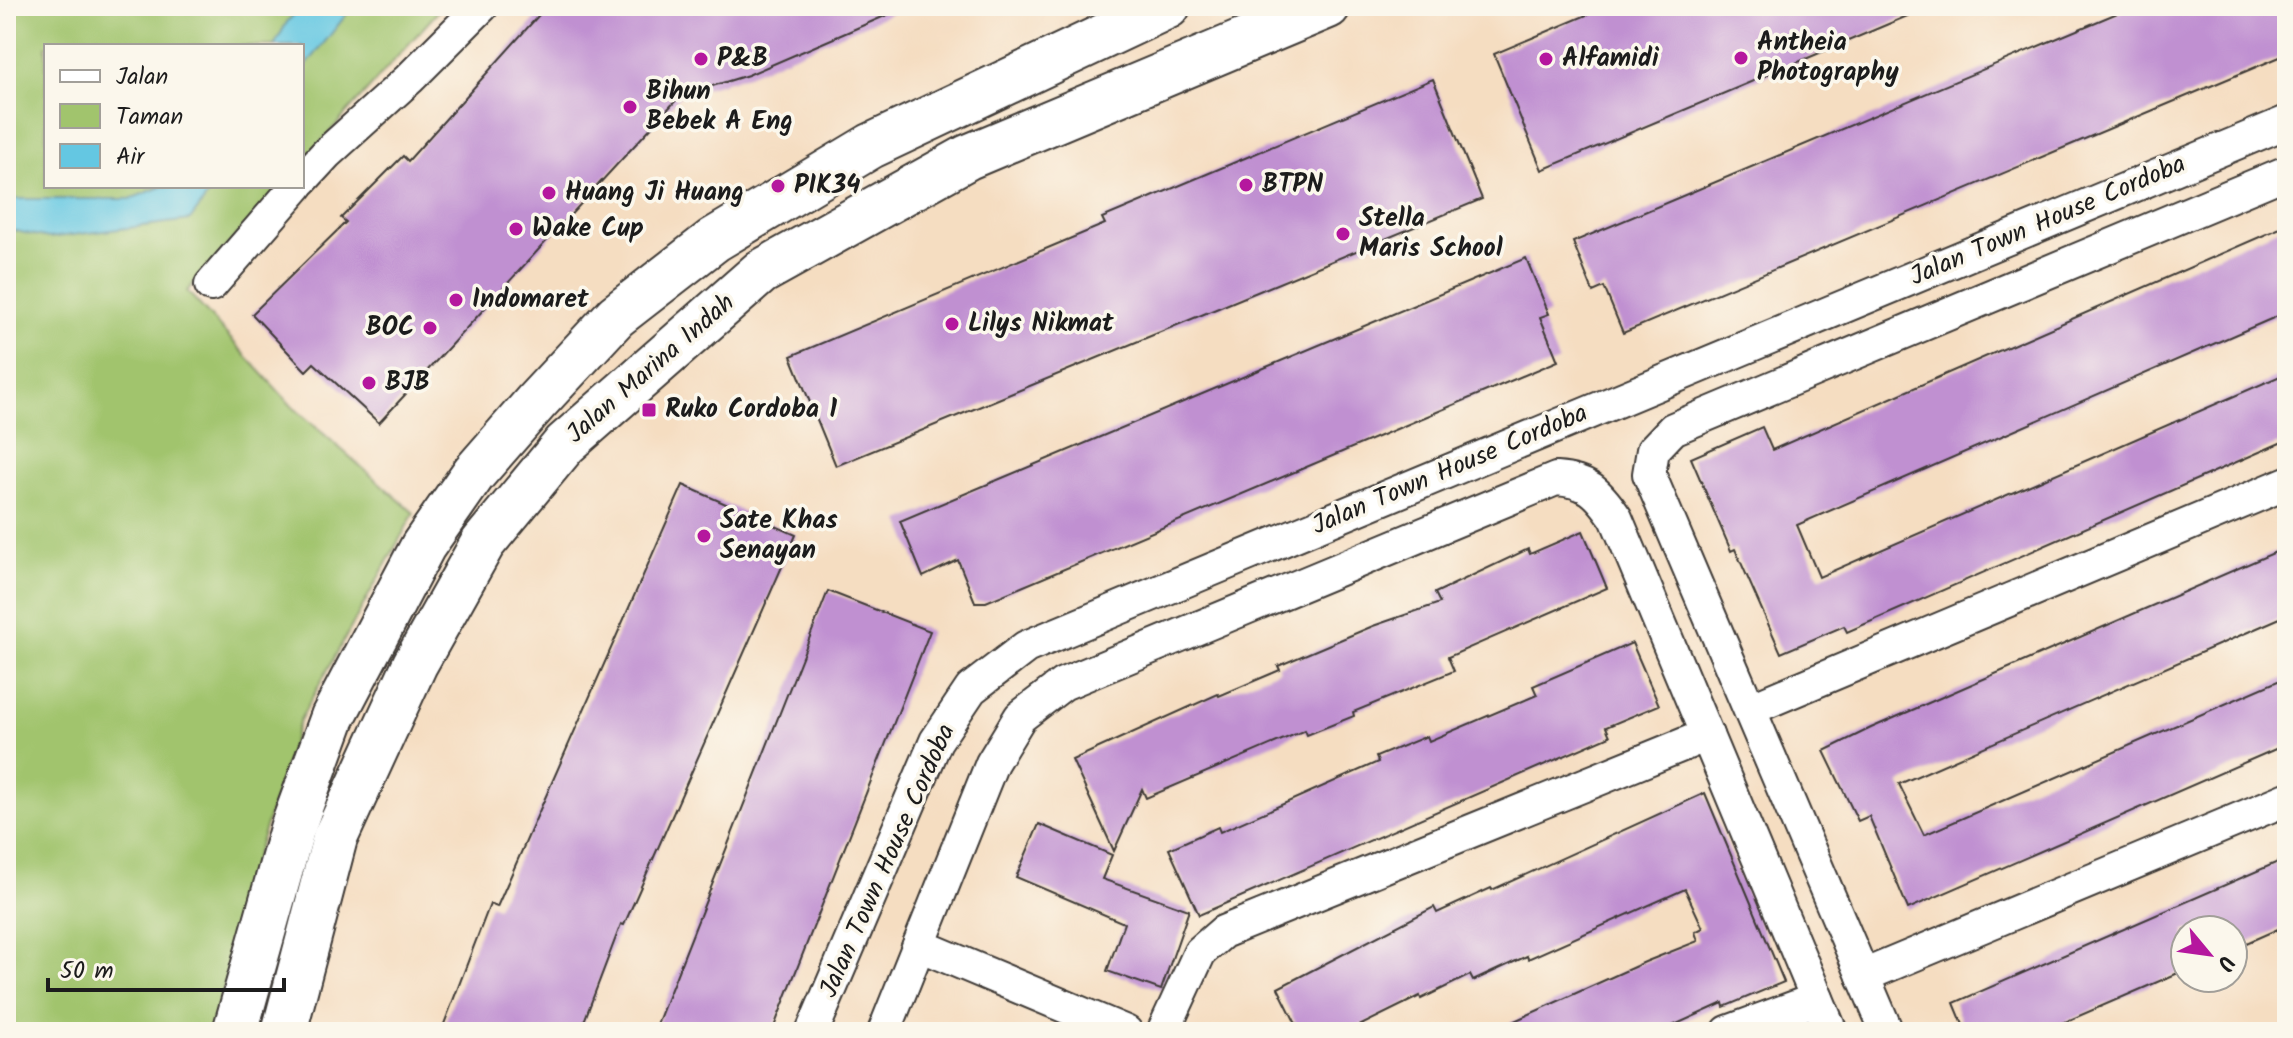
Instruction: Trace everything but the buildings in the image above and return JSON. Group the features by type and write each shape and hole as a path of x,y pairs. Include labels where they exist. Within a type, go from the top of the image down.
{"main road":[{"name":"Jalan Marina Indah","path":"235,1032 292,829 333,717 423,546 474,473 536,402 616,316 714,240 871,146 1168,6"},
{"name":"Jalan Marina Indah","path":"284,1032 335,838 415,664 483,543 565,444 761,272 968,157 1328,6"}],"street":[{"path":"304,178 482,6"},
{"name":"Jalan Town House Cordoba","path":"812,1032 936,741 971,689 1026,647 2287,122"},
{"path":"1887,1032 1649,474 1653,450 1673,429 2287,172"},
{"path":"211,285 295,188"},
{"path":"884,1032 992,763 1020,717 1063,684 1556,479 1575,480 1598,492 1616,518 1831,1032"},
{"path":"1750,709 2287,483"},
{"path":"1163,1032 1200,952 1223,932 1707,735"},
{"path":"1863,976 2287,799"},
{"path":"919,945 1126,1032"},
{"path":"1728,1032 1817,999"}],"green space":[{"path":"6,6 443,6 304,161 304,44 44,44 44,188 279,188 187,291 292,406 414,513 300,720 244,892 223,991 209,1032 6,1032"}],"water":[{"path":"301,6 353,6 304,68 304,44 275,44 287,22"},
{"path":"158,188 214,188 190,220 49,238 6,229 6,199 130,199"}],"place":[{"name":"Antheia Photography","path":"1741,58"},
{"name":"P&B","path":"701,59"},
{"name":"Alfamidi","path":"1546,59"},
{"name":"Bihun Bebek A Eng","path":"630,107"},
{"name":"BTPN","path":"1246,185"},
{"name":"PIK34","path":"778,186"},
{"name":"Huang Ji Huang","path":"549,193"},
{"name":"Wake Cup","path":"516,229"},
{"name":"Stella Maris School","path":"1343,234"},
{"name":"Indomaret","path":"456,300"},
{"name":"Lilys Nikmat","path":"952,324"},
{"name":"BOC","path":"430,328"},
{"name":"BJB","path":"369,383"},
{"name":"Ruko Cordoba 1","path":"649,410"},
{"name":"Sate Khas Senayan","path":"704,536"}]}
